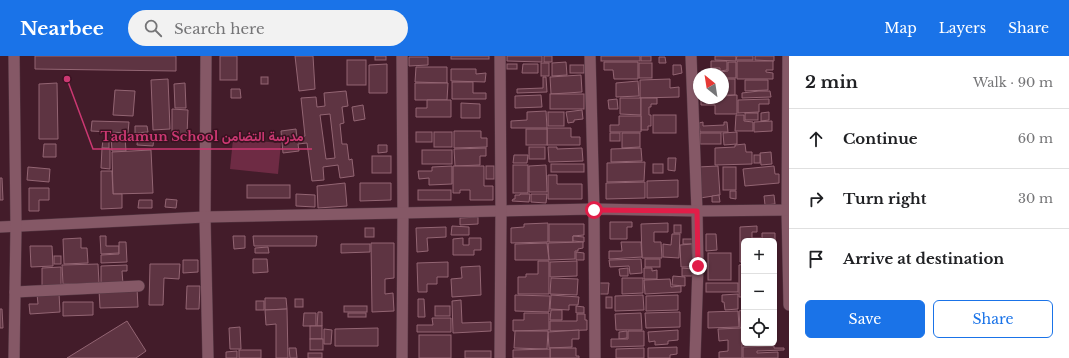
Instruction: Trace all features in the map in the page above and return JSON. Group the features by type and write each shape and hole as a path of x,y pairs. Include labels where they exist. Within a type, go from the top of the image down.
{"street":[{"path":"14,56 16,226 14,358"},
{"path":"206,56 204,217 208,358"},
{"path":"402,56 402,358"},
{"path":"500,56 500,358"},
{"path":"590,56 594,210 595,358"},
{"path":"692,56 698,266 695,358"},
{"path":"788,56 789,305"},
{"path":"0,227 204,217 501,211 788,210"},
{"path":"15,292 139,286"}],"shaded area":[{"path":"233,139 281,143 278,174 230,169"}],"building":[{"path":"35,56 176,56 176,71 35,69"},
{"path":"220,56 237,56 237,80 220,80"},
{"path":"295,56 313,56 315,89 299,91"},
{"path":"375,56 386,56 386,60 375,60"},
{"path":"451,56 489,56 489,59 451,59"},
{"path":"507,56 542,56 542,62 507,61"},
{"path":"544,56 552,56 552,62 544,62"},
{"path":"601,56 640,56 640,61 601,61"},
{"path":"641,56 651,56 651,61 641,61"},
{"path":"715,56 736,56 736,61 715,60"},
{"path":"737,56 753,56 753,60 736,60"},
{"path":"755,56 774,56 774,61 755,60"},
{"path":"409,57 428,57 428,65 409,66"},
{"path":"659,57 665,57 666,63 659,63"},
{"path":"347,60 366,60 366,85 347,85"},
{"path":"711,61 727,61 727,68 711,68"},
{"path":"737,61 773,61 773,70 766,70 766,72 773,73 773,79 737,79"},
{"path":"566,62 567,75 552,76 552,63"},
{"path":"604,62 638,62 638,79 614,79 613,70 604,70"},
{"path":"728,62 736,62 736,78 729,78"},
{"path":"541,63 549,63 549,76 541,76"},
{"path":"639,63 652,63 652,78 639,78"},
{"path":"387,64 387,93 369,93 369,65"},
{"path":"507,64 517,64 517,69 507,69"},
{"path":"523,64 538,64 538,73 522,73"},
{"path":"570,65 584,65 584,73 570,73"},
{"path":"673,65 681,65 682,73 673,75"},
{"path":"416,67 447,67 447,83 415,82"},
{"path":"451,69 476,69 476,74 486,73 485,82 451,81"},
{"path":"581,75 582,92 551,94 550,77"},
{"path":"261,77 268,77 268,84 261,84"},
{"path":"543,77 546,77 547,92 517,93 517,89 543,88"},
{"path":"168,79 170,129 153,130 151,80"},
{"path":"670,79 670,88 679,87 679,97 640,98 640,80"},
{"path":"729,79 735,79 735,95 729,95"},
{"path":"745,80 768,80 768,90 745,91"},
{"path":"638,81 639,96 616,97 616,83"},
{"path":"452,82 473,82 473,93 486,93 486,99 452,99"},
{"path":"57,83 58,139 39,139 39,84"},
{"path":"185,83 186,108 175,108 174,84"},
{"path":"415,83 448,83 447,100 415,100"},
{"path":"231,89 240,89 241,98 231,98"},
{"path":"115,90 135,91 133,116 113,115"},
{"path":"346,91 348,106 342,107 344,123 340,124 342,144 347,144 349,160 352,159 354,176 340,178 338,165 323,167 324,180 312,181 307,143 298,144 299,151 283,153 281,131 296,129 297,138 305,136 301,98 316,97 317,107 325,106 324,93","holes":["330,114 335,158 326,159 320,115"]},
{"path":"770,91 771,97 742,98 742,93"},
{"path":"550,94 584,94 584,109 550,109"},
{"path":"541,95 542,107 515,108 515,96"},
{"path":"737,95 737,114 715,114 715,105 701,105 729,104 729,96"},
{"path":"620,98 641,98 641,115 620,114"},
{"path":"641,98 657,98 657,104 651,104 651,107 649,107 651,126 648,126 648,130 641,130"},
{"path":"617,99 618,109 609,109 608,100"},
{"path":"769,99 769,104 759,104 759,112 738,113 738,100"},
{"path":"427,100 451,100 451,117 416,117 416,108 427,108"},
{"path":"461,103 480,104 480,118 461,118"},
{"path":"363,105 365,119 354,121 352,107"},
{"path":"172,109 188,110 187,135 172,135"},
{"path":"582,110 583,119 574,120 574,122 568,123 566,112"},
{"path":"546,111 547,128 511,128 511,121 527,120 527,112"},
{"path":"548,112 564,112 564,126 548,126"},
{"path":"769,112 769,120 761,121 761,113"},
{"path":"745,113 758,113 758,120 745,120"},
{"path":"653,115 676,115 676,133 653,133"},
{"path":"736,115 744,115 744,121 753,122 753,131 735,131"},
{"path":"619,116 641,116 641,132 610,132 610,125 619,125"},
{"path":"92,121 129,122 128,133 91,131"},
{"path":"772,121 772,131 754,132 754,122"},
{"path":"703,122 703,126 724,125 724,122 727,122 728,132 700,132 699,123"},
{"path":"135,126 147,126 148,132 135,133"},
{"path":"547,128 571,128 571,137 580,137 580,145 547,145"},
{"path":"526,129 547,129 547,145 526,145"},
{"path":"454,131 481,131 481,138 487,138 487,147 454,148"},
{"path":"416,132 432,132 432,142 416,142"},
{"path":"434,132 452,132 452,147 434,147"},
{"path":"737,132 737,144 724,145 723,133"},
{"path":"610,133 620,133 620,141 610,141"},
{"path":"622,133 640,133 640,147 622,148"},
{"path":"700,133 721,133 721,144 700,144"},
{"path":"138,134 154,136 153,146 137,145"},
{"path":"111,137 125,137 126,151 112,151"},
{"path":"103,140 109,140 109,148 102,148"},
{"path":"44,144 56,144 56,157 43,157"},
{"path":"745,144 746,152 752,152 752,164 715,165 715,148 735,147 735,145"},
{"path":"378,145 387,145 387,152 378,153"},
{"path":"529,147 545,147 545,159 529,159"},
{"path":"548,147 557,147 557,149 582,148 583,161 549,162"},
{"path":"102,148 110,149 110,169 101,168"},
{"path":"486,148 486,156 480,156 480,165 455,166 454,149"},
{"path":"641,148 642,161 611,162 611,149"},
{"path":"151,150 153,193 113,194 112,152"},
{"path":"422,150 452,150 452,164 422,164"},
{"path":"771,152 772,164 761,165 760,153"},
{"path":"514,155 528,155 527,163 513,163"},
{"path":"754,155 760,155 760,163 754,163"},
{"path":"372,156 391,156 391,173 372,173"},
{"path":"668,158 676,158 675,171 668,170"},
{"path":"645,162 644,181 607,182 607,163"},
{"path":"551,164 584,164 584,172 551,172"},
{"path":"653,164 663,164 663,173 653,173"},
{"path":"513,165 528,165 528,193 513,193"},
{"path":"546,165 547,192 529,192 529,166"},
{"path":"452,166 452,184 429,185 429,178 419,179 418,171 432,171 432,167"},
{"path":"453,166 484,166 484,186 493,186 493,200 470,200 470,190 460,190 460,193 453,193"},
{"path":"486,166 494,166 494,179 486,179"},
{"path":"718,166 720,195 700,198 698,167"},
{"path":"774,166 775,174 779,174 779,183 745,186 743,169"},
{"path":"28,167 50,169 49,182 27,180"},
{"path":"723,167 736,167 736,190 723,190"},
{"path":"101,171 112,171 113,194 122,194 122,208 101,209"},
{"path":"548,175 557,175 557,184 582,184 582,199 548,199"},
{"path":"0,178 2,178 3,200 0,200"},
{"path":"678,180 678,197 647,198 647,181"},
{"path":"645,182 645,198 606,199 606,183"},
{"path":"345,183 347,206 318,208 317,186"},
{"path":"360,183 391,183 391,200 360,201"},
{"path":"247,185 290,185 290,198 247,198"},
{"path":"29,188 49,188 49,200 39,200 39,211 29,211"},
{"path":"418,190 451,190 451,200 418,200"},
{"path":"730,191 736,191 736,199 730,198"},
{"path":"296,194 315,195 315,207 296,206"},
{"path":"530,194 529,202 512,201 515,199 515,195"},
{"path":"531,194 547,194 546,203 531,202"},
{"path":"719,195 720,202 712,202 712,196"},
{"path":"774,195 775,204 765,205 764,196"},
{"path":"166,199 177,200 176,208 165,207"},
{"path":"139,200 152,200 152,208 138,208"},
{"path":"478,217 478,224 460,225 460,218"},
{"path":"610,222 632,222 632,227 627,227 627,239 610,239"},
{"path":"548,223 548,242 511,243 511,228 524,227 524,224"},
{"path":"668,223 668,232 654,232 654,242 661,242 662,258 642,258 641,224"},
{"path":"549,224 584,224 584,235 573,236 573,242 549,242"},
{"path":"674,225 681,225 681,233 674,233"},
{"path":"452,226 469,227 469,235 451,235"},
{"path":"757,226 757,232 752,232 752,238 741,238 741,262 740,262 740,227"},
{"path":"446,227 446,237 427,238 428,251 417,252 416,228"},
{"path":"365,228 374,228 374,237 365,237"},
{"path":"762,233 775,233 775,238 762,238"},
{"path":"672,234 680,234 679,258 663,257 663,244 671,245"},
{"path":"706,234 716,234 717,250 706,251"},
{"path":"100,236 106,236 106,246 119,246 119,253 101,254"},
{"path":"233,236 245,236 245,248 234,249"},
{"path":"253,236 317,236 316,246 254,246"},
{"path":"573,236 584,237 584,242 573,241"},
{"path":"81,238 81,248 87,248 88,263 64,264 63,239"},
{"path":"463,238 463,245 469,245 469,238 481,238 481,250 474,250 474,255 453,255 453,239"},
{"path":"683,239 693,239 693,244 683,244"},
{"path":"119,242 126,242 127,262 101,263 101,255 119,254"},
{"path":"583,242 583,248 575,251 575,259 549,260 548,243"},
{"path":"621,242 641,242 642,257 609,259 609,251 622,251"},
{"path":"371,243 394,243 394,278 385,279 385,294 393,293 394,311 372,312"},
{"path":"547,243 549,260 515,260 515,244"},
{"path":"341,244 370,244 370,252 341,253"},
{"path":"692,244 693,267 681,267 680,245"},
{"path":"30,246 52,246 53,266 31,267"},
{"path":"268,247 269,253 255,253 255,248"},
{"path":"576,252 584,253 584,260 576,260"},
{"path":"708,253 731,253 731,280 708,280"},
{"path":"54,256 61,256 61,264 54,264"},
{"path":"253,259 267,259 268,272 253,273"},
{"path":"641,259 642,273 630,274 629,266 610,267 609,260"},
{"path":"645,259 660,259 660,267 645,267"},
{"path":"183,260 198,260 198,272 183,273"},
{"path":"538,261 549,261 549,294 518,294 518,277 526,277 526,274 538,274"},
{"path":"577,261 577,276 550,277 550,262"},
{"path":"448,262 448,277 437,277 437,284 427,284 427,292 418,292 417,263"},
{"path":"98,264 99,283 63,284 62,265"},
{"path":"150,264 180,264 179,279 164,278 163,305 149,305"},
{"path":"127,265 127,271 122,271 123,284 101,284 101,266"},
{"path":"739,265 741,265 741,297 739,297"},
{"path":"480,266 481,295 452,297 451,279 462,278 461,267"},
{"path":"61,267 61,286 42,287 42,268"},
{"path":"628,268 628,276 620,276 619,269"},
{"path":"644,268 652,268 652,271 657,270 657,279 644,279"},
{"path":"682,268 693,269 692,276 682,276"},
{"path":"673,276 685,277 685,286 672,285"},
{"path":"551,278 578,279 577,295 550,294"},
{"path":"622,278 643,278 643,293 622,294"},
{"path":"670,279 671,287 681,286 681,292 645,294 644,280"},
{"path":"598,283 609,283 608,294 597,294"},
{"path":"706,283 738,283 738,292 706,292"},
{"path":"187,286 200,286 199,309 186,309"},
{"path":"137,288 138,307 100,308 99,290"},
{"path":"59,293 60,312 30,314 29,304 38,304 37,294"},
{"path":"738,294 738,309 725,310 724,302 722,302 722,295"},
{"path":"515,295 550,296 549,312 515,311"},
{"path":"551,295 579,297 578,305 569,305 569,310 550,309"},
{"path":"643,295 644,310 615,311 615,296"},
{"path":"678,295 678,310 646,311 646,296"},
{"path":"606,297 612,297 612,308 606,308"},
{"path":"265,298 286,298 287,309 265,310"},
{"path":"295,299 303,299 303,307 295,307"},
{"path":"418,299 424,299 425,317 418,317"},
{"path":"461,300 462,323 491,322 491,331 453,333 452,301"},
{"path":"256,301 264,301 264,310 256,310"},
{"path":"63,302 93,302 93,315 63,316"},
{"path":"344,306 367,306 367,312 344,312"},
{"path":"435,306 450,306 450,316 435,316"},
{"path":"576,306 584,307 584,313 576,313"},
{"path":"0,309 2,309 3,328 0,328"},
{"path":"287,309 288,358 276,358 276,324 266,325 265,310"},
{"path":"551,310 562,310 562,320 550,320"},
{"path":"738,311 739,327 708,328 708,312"},
{"path":"739,311 741,311 741,328 740,328"},
{"path":"318,312 322,312 322,326 317,326"},
{"path":"680,312 680,327 646,328 645,313"},
{"path":"304,313 316,313 316,326 303,326"},
{"path":"348,313 366,313 366,317 348,317"},
{"path":"524,313 549,313 549,330 513,331 513,320 524,320"},
{"path":"641,313 642,330 616,330 615,314"},
{"path":"577,314 585,314 585,320 587,320 587,330 550,331 550,321 577,321"},
{"path":"432,318 451,318 451,332 417,332 417,325 433,325"},
{"path":"127,321 146,351 136,358 67,358"},
{"path":"310,326 322,326 322,339 310,339"},
{"path":"240,327 241,349 230,349 229,328"},
{"path":"378,328 378,346 335,346 335,329"},
{"path":"741,328 742,358 719,358 719,352 728,351 728,340 719,341 718,329"},
{"path":"324,329 332,330 331,344 324,344"},
{"path":"579,330 579,339 572,339 572,347 549,348 548,332"},
{"path":"678,330 678,340 668,341 668,344 655,345 655,341 649,342 648,332"},
{"path":"515,331 548,331 547,349 514,348"},
{"path":"627,331 627,338 619,339 619,332"},
{"path":"628,331 644,331 644,346 611,347 611,339 628,339"},
{"path":"419,335 451,335 451,358 419,358"},
{"path":"310,339 323,339 323,350 310,350"},
{"path":"774,346 774,348 784,348 784,350 757,351 757,353 778,352 778,358 743,358 743,347"},
{"path":"677,347 677,354 670,355 670,358 648,358 648,348"},
{"path":"289,348 296,348 297,358 290,358"},
{"path":"550,348 576,348 576,356 579,356 579,358 550,358"},
{"path":"644,348 644,358 616,358 616,349"},
{"path":"550,349 550,358 513,358 513,350"},
{"path":"239,350 261,350 261,358 239,358"},
{"path":"237,351 237,358 226,358 226,352"},
{"path":"465,351 491,351 491,358 465,358"},
{"path":"308,353 322,353 322,358 308,358"}],"place":[{"name":"Tadamun School مدرسة التضامن","path":"67,79"}],"route":[{"path":"594,210 697,211 698,266"}]}
